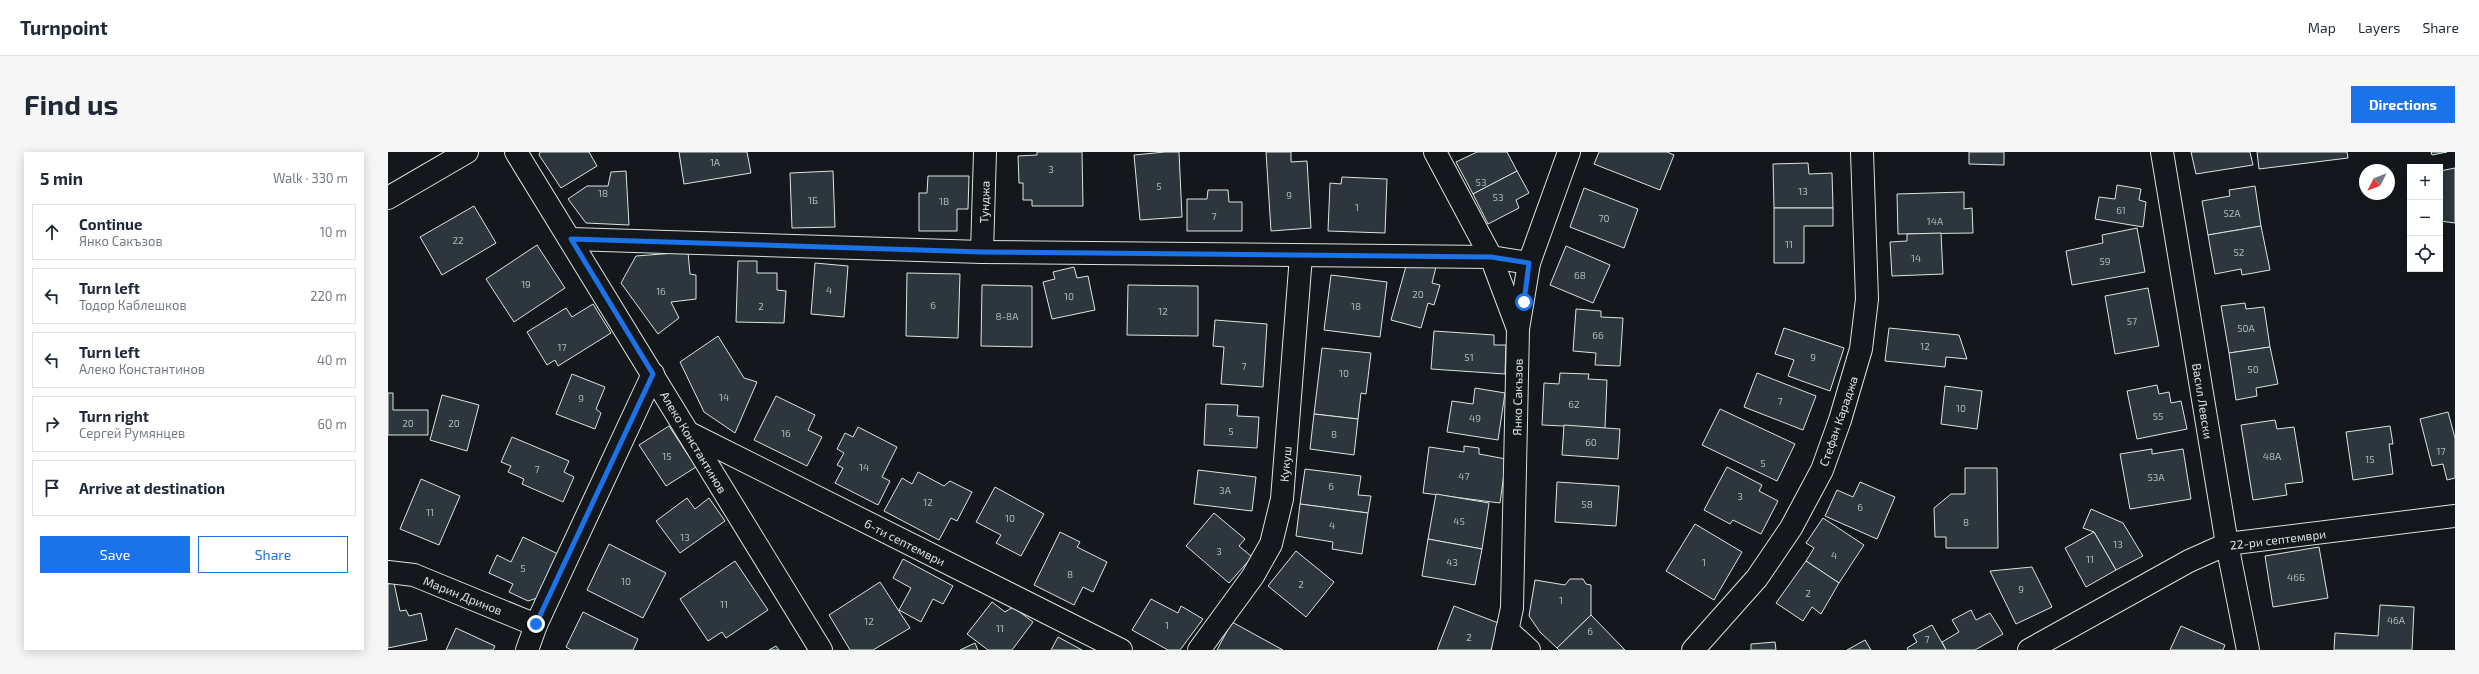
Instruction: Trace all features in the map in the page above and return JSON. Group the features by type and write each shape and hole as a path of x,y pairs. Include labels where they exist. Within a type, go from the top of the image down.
{"street":[{"path":"388,198 468,152"},
{"name":"Алеко Константинов","path":"516,152 571,239 821,650"},
{"name":"Тунджа","path":"982,252 985,152"},
{"path":"1434,152 1491,257 1518,329"},
{"name":"Янко Сакъзов","path":"1505,640 1512,608 1518,329 1529,263 1569,152"},
{"name":"Стефан Караджа","path":"1693,650 1757,578 1791,528 1822,470 1840,420 1861,349 1866,299 1862,152"},
{"name":"Васил Левски","path":"2162,152 2227,544 2248,650"},
{"path":"571,239 982,252 1491,257 1529,263"},
{"name":"Кукуш","path":"1199,650 1253,576 1271,544 1282,499 1301,256"},
{"path":"527,650 536,624 653,374"},
{"name":"6-ти септември","path":"688,433 1122,650"},
{"name":"22-ри септември","path":"2029,650 2189,561 2227,544 2455,516"},
{"name":"Марин Дринов","path":"388,572 414,575 536,624"},
{"path":"1505,640 1529,650"}],"building":[{"path":"540,152 589,152 597,166 561,188 539,155"},
{"path":"679,152 747,152 751,173 684,184"},
{"path":"1037,152 1082,152 1083,206 1032,206 1032,200 1023,200 1023,183 1019,183 1018,156 1037,155"},
{"path":"1179,152 1182,217 1140,220 1134,155"},
{"path":"1266,152 1291,152 1291,162 1307,161 1311,228 1271,231"},
{"path":"1477,152 1507,152 1517,171 1473,194 1456,162"},
{"path":"1599,152 1667,152 1674,155 1660,190 1594,164"},
{"path":"1969,152 2004,152 2004,165 1969,164"},
{"path":"2191,152 2250,152 2253,165 2196,174"},
{"path":"2257,152 2347,152 2348,158 2259,169"},
{"path":"2431,152 2447,152 2432,155"},
{"path":"1808,163 1809,174 1832,173 1833,208 1774,208 1773,164"},
{"path":"2455,168 2455,223 2443,221 2443,170"},
{"path":"626,171 629,225 586,223 568,199 587,186 608,186 611,172"},
{"path":"833,171 835,227 792,228 790,173"},
{"path":"1517,171 1529,193 1516,200 1519,208 1488,224 1473,194"},
{"path":"928,176 969,176 968,209 957,209 957,231 919,231 919,193 927,193"},
{"path":"1342,177 1387,179 1385,233 1328,231 1330,183 1341,184"},
{"path":"2117,185 2141,189 2139,200 2146,202 2143,227 2095,219 2099,197 2115,199"},
{"path":"2255,186 2261,226 2208,235 2202,201 2230,196 2229,190"},
{"path":"1584,188 1638,209 1624,248 1570,227"},
{"path":"1208,190 1228,190 1229,202 1242,202 1242,231 1187,231 1187,199 1207,199"},
{"path":"1964,192 1964,209 1972,208 1973,233 1898,234 1897,194"},
{"path":"474,206 496,243 442,275 420,237"},
{"path":"1774,208 1833,208 1833,226 1804,226 1804,263 1774,263"},
{"path":"2261,226 2270,270 2242,275 2241,269 2215,274 2208,235"},
{"path":"2137,228 2145,272 2072,285 2066,251 2103,243 2102,235"},
{"path":"1941,233 1943,274 1892,276 1890,242 1907,241 1907,234"},
{"path":"537,245 565,288 514,322 486,279"},
{"path":"1566,246 1610,265 1593,303 1550,285"},
{"path":"688,252 690,274 696,275 696,299 671,302 679,318 658,334 621,283 636,256"},
{"path":"1408,259 1436,267 1432,283 1440,285 1434,305 1428,303 1421,328 1391,320"},
{"path":"738,261 757,261 757,273 777,273 777,290 786,291 784,323 736,322"},
{"path":"815,263 848,266 844,317 811,314"},
{"path":"1074,267 1077,278 1088,276 1095,310 1052,319 1043,282 1055,279 1053,272"},
{"path":"907,273 960,274 958,338 906,336"},
{"path":"1331,275 1387,282 1380,337 1324,330"},
{"path":"982,285 1032,286 1032,347 981,346"},
{"path":"1128,285 1198,286 1198,336 1127,335"},
{"path":"2148,288 2159,346 2115,354 2105,296"},
{"path":"2245,303 2246,309 2264,307 2270,347 2229,353 2221,306"},
{"path":"593,304 611,333 558,366 555,360 547,365 527,332 566,308 572,317"},
{"path":"1576,309 1601,311 1601,317 1623,318 1620,366 1595,365 1596,353 1573,351"},
{"path":"1215,320 1267,324 1263,387 1221,384 1224,347 1213,346"},
{"path":"1784,328 1844,348 1830,391 1788,376 1794,360 1775,354"},
{"path":"1889,328 1959,335 1967,359 1946,357 1945,367 1885,361"},
{"path":"1434,331 1494,335 1494,345 1506,345 1505,374 1431,369"},
{"path":"718,336 744,378 757,382 735,433 704,412 680,362"},
{"path":"2270,347 2278,384 2256,388 2257,396 2236,400 2229,353"},
{"path":"1322,348 1371,353 1366,394 1361,393 1358,419 1314,414"},
{"path":"1560,373 1589,374 1588,379 1607,380 1605,428 1542,425 1544,383 1559,384"},
{"path":"1757,373 1816,396 1803,430 1744,407"},
{"path":"572,374 605,387 596,409 601,413 595,429 556,414"},
{"path":"2157,385 2159,394 2169,392 2171,403 2181,401 2187,429 2137,439 2127,391"},
{"path":"1945,386 1982,391 1977,429 1941,424"},
{"path":"1475,388 1505,393 1498,440 1447,432 1452,401 1473,404"},
{"path":"388,393 393,393 393,410 428,410 428,435 388,435"},
{"path":"442,395 479,405 467,451 430,440"},
{"path":"776,396 815,415 808,430 822,437 807,466 754,440"},
{"path":"1206,404 1238,405 1237,416 1259,417 1257,448 1204,445"},
{"path":"1720,409 1795,444 1777,481 1702,445"},
{"path":"2448,412 2455,438 2455,478 2447,480 2443,464 2432,466 2420,419"},
{"path":"1314,414 1358,419 1354,455 1310,449"},
{"path":"2275,420 2277,429 2294,427 2303,482 2285,484 2287,495 2253,500 2241,425"},
{"path":"1564,425 1620,429 1618,459 1562,455"},
{"path":"669,426 696,467 666,486 639,445"},
{"path":"2390,426 2393,444 2389,444 2393,474 2353,480 2346,432"},
{"path":"858,427 897,447 882,477 890,481 878,505 835,483 843,468 837,465 844,453 837,449 845,433 853,437"},
{"path":"512,437 569,461 564,472 574,477 563,502 522,484 524,479 508,472 511,466 501,462"},
{"path":"1464,446 1479,448 1479,454 1506,459 1500,503 1423,493 1429,447 1464,452"},
{"path":"2152,449 2152,454 2183,449 2191,499 2130,509 2120,454"},
{"path":"1727,467 1762,485 1759,491 1778,501 1761,534 1733,520 1730,524 1704,510"},
{"path":"1965,468 1997,468 1998,548 1946,548 1946,537 1935,537 1934,508 1951,494 1965,494"},
{"path":"1305,469 1361,476 1358,495 1371,496 1368,513 1300,504"},
{"path":"1198,470 1256,477 1252,511 1194,504"},
{"path":"918,472 944,486 950,481 972,492 957,521 951,518 939,540 884,511 902,478 912,484"},
{"path":"421,479 460,496 439,545 400,529"},
{"path":"1557,482 1619,486 1616,526 1555,522"},
{"path":"1860,482 1895,497 1877,539 1825,516 1837,490 1853,497"},
{"path":"995,487 1044,514 1021,556 996,543 1001,535 976,522"},
{"path":"1436,494 1489,503 1482,549 1428,539"},
{"path":"687,498 695,509 709,498 725,521 680,553 656,521"},
{"path":"1300,504 1368,513 1362,554 1332,549 1333,542 1296,536"},
{"path":"2091,509 2123,523 2143,556 2116,570 2094,532 2083,528"},
{"path":"1214,513 1245,539 1239,546 1252,557 1229,583 1186,546"},
{"path":"1823,518 1864,545 1839,583 1806,561 1814,548 1806,543"},
{"path":"1695,524 1742,552 1714,600 1666,571"},
{"path":"1060,532 1080,542 1077,547 1107,562 1093,592 1083,587 1074,605 1034,585"},
{"path":"2094,532 2116,570 2086,587 2065,548"},
{"path":"523,537 560,555 540,597 528,601 509,592 513,584 489,573 497,555 511,562"},
{"path":"1428,539 1482,549 1475,585 1422,576"},
{"path":"609,544 666,573 643,618 587,590"},
{"path":"2319,547 2328,598 2273,607 2265,556"},
{"path":"1296,551 1334,582 1306,617 1268,586"},
{"path":"903,559 953,586 943,604 933,599 921,622 899,610 911,588 893,578"},
{"path":"735,561 768,610 726,638 722,632 708,641 680,599"},
{"path":"1806,561 1839,583 1821,614 1812,607 1803,621 1776,603"},
{"path":"2032,567 2052,607 2016,624 1990,571"},
{"path":"1570,579 1583,579 1586,584 1591,585 1591,615 1557,648 1540,632 1529,616 1535,580 1565,585"},
{"path":"880,582 910,628 873,650 850,650 829,615"},
{"path":"394,583 400,611 406,610 409,616 421,613 427,640 388,648 388,584"},
{"path":"1151,599 1178,613 1181,606 1203,619 1180,650 1168,650 1132,630"},
{"path":"992,602 1005,612 1013,607 1033,622 1012,650 988,650 967,634"},
{"path":"2380,605 2414,607 2412,650 2334,650 2335,633 2378,636"},
{"path":"1454,606 1501,624 1491,650 1437,650"},
{"path":"1971,610 1976,620 1990,613 2003,634 1975,650 1946,650 1942,642 1959,632 1952,620"},
{"path":"583,612 638,639 633,650 571,650 566,647"},
{"path":"1591,615 1625,650 1559,650 1557,648"},
{"path":"1232,622 1283,650 1217,650"},
{"path":"1932,625 1946,650 1908,650 1907,648 1917,642 1913,635"},
{"path":"2181,626 2225,645 2223,650 2170,650"},
{"path":"456,628 495,646 493,650 446,650"},
{"path":"1058,637 1082,650 1051,650"},
{"path":"1865,640 1871,650 1847,650"},
{"path":"1775,642 1776,650 1751,650 1751,644"},
{"path":"975,643 978,650 960,650"},
{"path":"776,646 779,650 769,650"}],"route":[{"path":"536,624 653,374 571,239 982,252 1491,257 1529,263 1524,302"}]}
